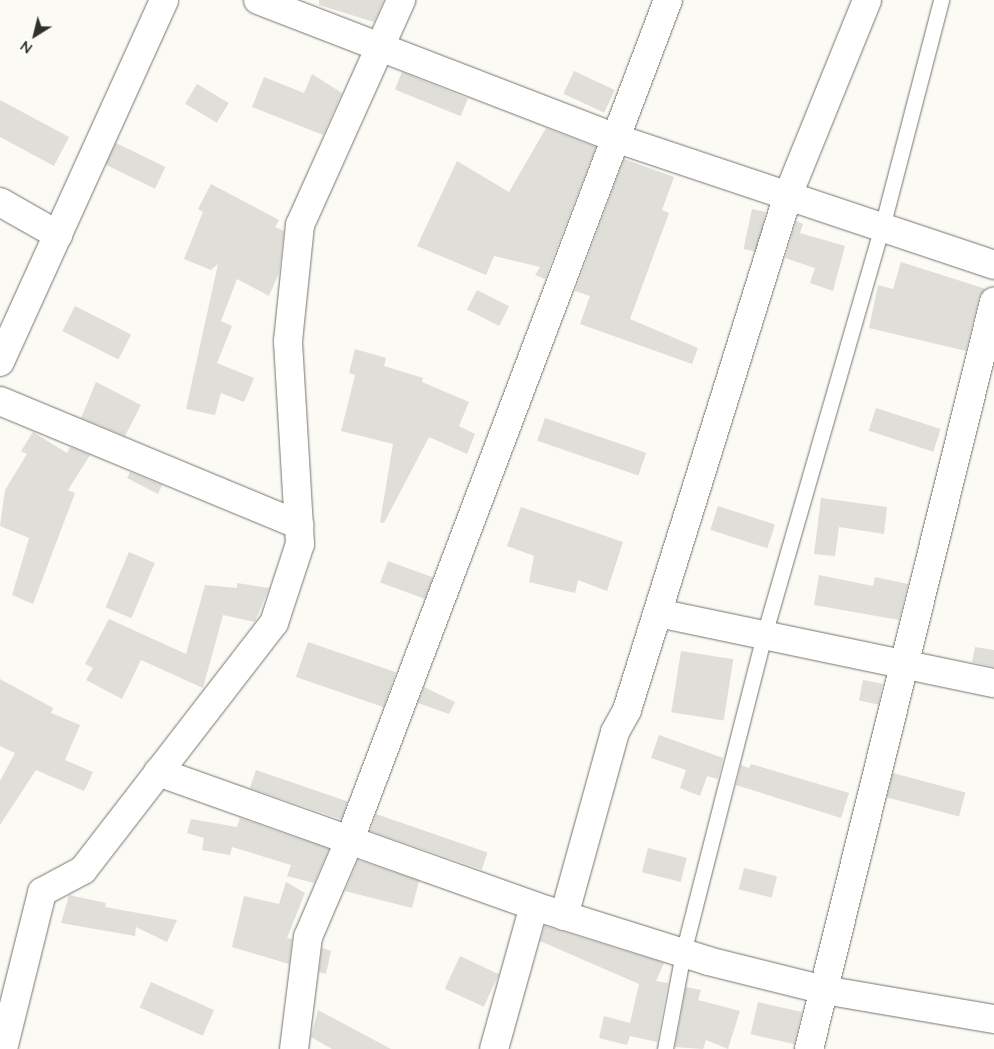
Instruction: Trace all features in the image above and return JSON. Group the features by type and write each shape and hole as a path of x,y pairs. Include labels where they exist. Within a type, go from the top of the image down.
{"street":[{"path":"0,362 164,0"},
{"path":"258,0 616,138 994,265"},
{"path":"3,1049 42,892 83,870 274,623 300,544 288,341 300,225 401,0"},
{"path":"294,1049 308,937 350,839 668,0"},
{"path":"564,916 615,732 627,710 788,195 867,0"},
{"path":"0,202 58,234"},
{"path":"809,1049 994,302"},
{"path":"0,401 299,526"},
{"path":"658,613 994,683"},
{"path":"158,772 534,906 683,953 824,990 994,1019"},
{"path":"494,1049 534,906"}],"lane":[{"path":"665,1049 683,953 764,635 882,227 941,0"}],"building":[{"path":"319,0 384,0 374,22 319,5"},
{"path":"574,71 615,90 604,113 563,94"},
{"path":"402,72 468,99 461,116 395,90"},
{"path":"312,74 342,93 323,135 252,107 264,77 304,93"},
{"path":"197,84 229,103 217,123 185,104"},
{"path":"0,100 69,137 54,166 0,137"},
{"path":"546,128 596,147 545,279 535,275 540,267 494,256 486,275 417,246 457,161 509,192"},
{"path":"116,143 165,167 155,189 105,165"},
{"path":"624,159 674,177 662,210 669,213 630,319 698,348 692,364 580,324 590,296 575,291"},
{"path":"211,184 279,220 275,227 284,231 279,273 269,296 237,279 221,321 232,326 217,363 254,378 244,402 221,393 215,415 186,409 218,264 211,270 184,259 203,212 198,209"},
{"path":"752,209 766,212 757,252 743,249"},
{"path":"796,221 803,224 800,233 845,246 833,291 810,283 815,268 785,258"},
{"path":"901,262 986,289 979,298 966,351 869,328 878,285 893,289"},
{"path":"477,290 509,306 499,326 467,310"},
{"path":"75,306 131,335 118,360 62,331"},
{"path":"355,349 386,358 384,366 423,378 422,382 469,402 459,426 475,434 467,454 429,437 384,523 380,522 393,444 341,431 355,375 349,373"},
{"path":"96,382 141,405 125,436 81,418"},
{"path":"876,408 941,429 933,452 869,431"},
{"path":"545,418 646,453 638,476 537,441"},
{"path":"33,432 67,453 70,447 90,455 68,490 75,493 33,604 12,595 29,538 0,526 5,490 27,454 21,451"},
{"path":"130,472 162,485 158,494 127,478"},
{"path":"821,498 887,507 884,534 839,527 835,556 814,554"},
{"path":"718,506 775,525 767,548 710,530"},
{"path":"521,507 623,542 607,591 578,580 575,593 529,582 534,556 507,546"},
{"path":"129,552 155,563 131,618 106,607"},
{"path":"388,561 433,577 425,599 380,583"},
{"path":"819,575 873,586 875,577 908,584 899,620 814,605"},
{"path":"237,583 269,588 255,622 223,615 203,688 141,660 122,699 86,680 93,668 85,664 109,619 186,654 205,585 237,588"},
{"path":"308,642 396,672 384,707 296,677"},
{"path":"975,647 994,650 994,667 972,662"},
{"path":"681,651 733,659 724,721 671,712"},
{"path":"0,679 53,708 51,713 80,725 65,760 93,772 84,791 36,770 0,825 0,781 15,753 0,746"},
{"path":"863,680 883,684 879,704 859,701"},
{"path":"424,687 455,702 449,714 418,703"},
{"path":"659,735 723,758 718,779 707,776 700,796 680,788 686,770 651,758"},
{"path":"751,764 849,793 841,818 736,785 741,765 749,768"},
{"path":"256,770 348,802 342,820 250,788"},
{"path":"893,773 965,792 959,817 887,797"},
{"path":"376,814 488,852 482,869 370,831"},
{"path":"240,818 329,849 314,883 287,876 291,865 232,847 230,855 202,850 204,838 187,833 191,819 237,827"},
{"path":"648,848 687,858 681,882 642,872"},
{"path":"358,860 419,881 412,908 345,891"},
{"path":"744,868 777,876 772,898 739,889"},
{"path":"286,882 305,893 287,938 292,939 289,964 232,947 244,896 279,904"},
{"path":"69,895 106,903 105,907 177,920 167,942 136,927 135,936 61,923"},
{"path":"545,926 664,963 656,981 668,983 657,1042 630,1036 627,1045 599,1038 604,1016 630,1023 639,984 540,941"},
{"path":"322,948 331,951 326,974 319,972"},
{"path":"460,956 499,974 484,1007 445,989"},
{"path":"151,982 214,1010 203,1036 140,1008"},
{"path":"686,987 701,990 698,1000 740,1011 728,1049 706,1040 703,1049 675,1047"},
{"path":"758,1002 802,1012 794,1044 751,1034"},
{"path":"318,1010 391,1049 332,1049 311,1037"}]}
